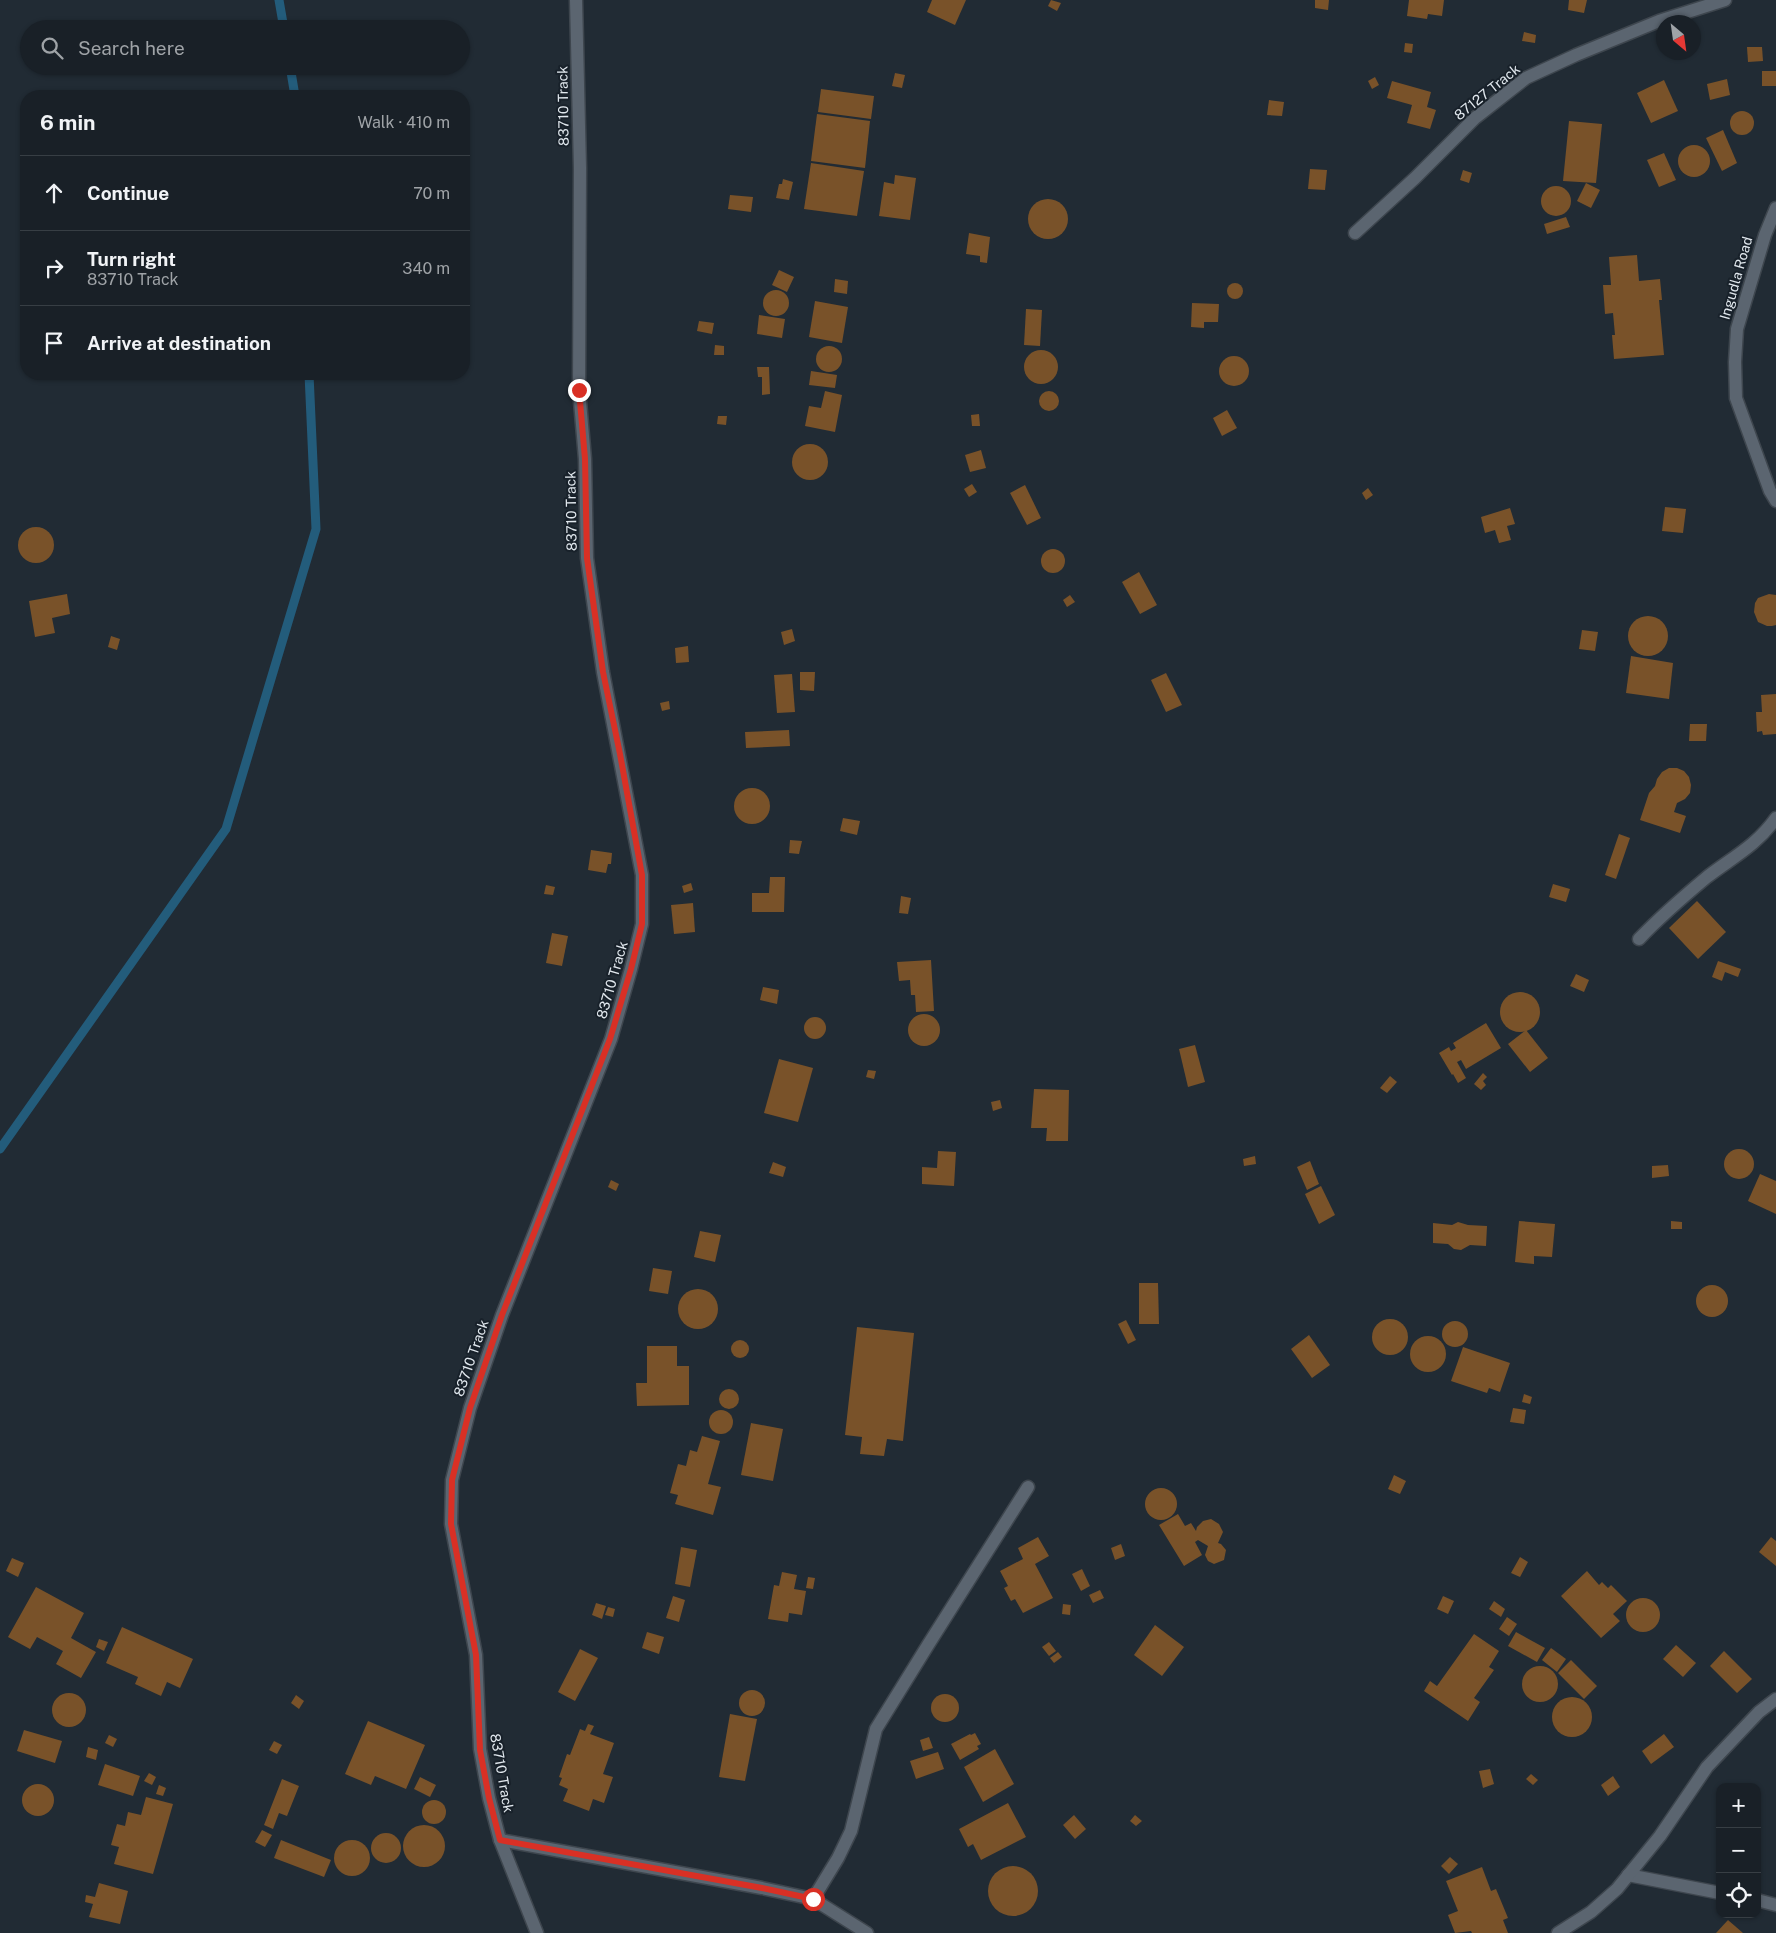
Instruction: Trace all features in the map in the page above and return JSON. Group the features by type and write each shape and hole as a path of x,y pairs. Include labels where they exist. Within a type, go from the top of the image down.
{"street":[{"name":"83710 Track","path":"537,1933 500,1840 489,1798 480,1750 476,1655 451,1524 452,1480 470,1408 502,1315 610,1039 642,924 642,875 603,672 587,558 585,459 579,390 580,168 576,0"},
{"name":"87127 Track","path":"1354,233 1415,178 1475,118 1526,78 1659,21 1725,0"},
{"name":"Ingudla Road","path":"1776,208 1765,235 1742,310 1737,329 1735,362 1736,398 1767,483 1776,501"},
{"path":"1639,939 1658,918 1708,876 1749,848 1776,818"},
{"path":"813,1899 838,1858 851,1831 876,1729 1028,1487"},
{"path":"1558,1933 1591,1912 1617,1890 1660,1836 1707,1767 1759,1712 1776,1699"},
{"path":"500,1840 813,1899 867,1933"},
{"path":"1628,1876 1716,1892"},
{"path":"1761,1901 1776,1905"}],"building":[{"path":"932,0 966,0 955,25 927,12"},
{"path":"1051,0 1061,3 1057,11 1048,6"},
{"path":"1315,0 1329,0 1328,10 1315,8"},
{"path":"1409,0 1444,0 1442,16 1428,14 1427,19 1407,16"},
{"path":"1569,0 1587,0 1584,13 1568,10"},
{"path":"1524,32 1536,35 1535,43 1522,41"},
{"path":"1405,43 1413,44 1412,53 1404,52"},
{"path":"1747,47 1762,47 1763,61 1748,62"},
{"path":"1762,71 1776,71 1776,86 1762,86"},
{"path":"895,73 905,75 902,88 892,86"},
{"path":"1375,77 1379,85 1372,89 1368,81"},
{"path":"1727,79 1730,95 1710,100 1707,84"},
{"path":"1664,80 1678,111 1651,123 1637,93"},
{"path":"1392,81 1431,92 1427,107 1436,110 1430,129 1407,123 1412,105 1387,98"},
{"path":"821,89 874,96 871,119 818,112"},
{"path":"1269,100 1284,102 1282,116 1267,115"},
{"path":"1742,111 1751,114 1754,123 1751,132 1742,135 1733,132 1730,123 1733,114"},
{"path":"817,114 870,121 865,168 811,161"},
{"path":"1569,121 1602,124 1596,183 1563,181"},
{"path":"1723,130 1737,163 1722,171 1706,138"},
{"path":"1694,145 1700,146 1705,150 1709,155 1709,167 1705,172 1700,176 1694,177 1688,176 1683,172 1679,167 1678,161 1679,155 1683,150 1688,146"},
{"path":"1664,153 1676,180 1659,187 1647,160"},
{"path":"811,163 864,171 857,216 804,209"},
{"path":"1310,169 1327,170 1325,190 1308,189"},
{"path":"1463,170 1472,173 1469,183 1460,180"},
{"path":"895,175 916,178 910,220 879,216 884,182 894,184"},
{"path":"783,179 793,182 789,200 776,198 779,184 782,184"},
{"path":"1586,183 1600,190 1591,208 1577,201"},
{"path":"1556,186 1562,187 1570,195 1570,207 1562,215 1556,216 1550,215 1542,207 1541,201 1542,195 1550,187"},
{"path":"730,195 753,197 751,212 728,209"},
{"path":"1044,199 1052,199 1059,202 1065,208 1068,219 1065,230 1059,236 1052,239 1044,239 1037,236 1031,230 1028,223 1028,215 1031,208 1037,202"},
{"path":"1566,217 1570,227 1547,234 1544,224"},
{"path":"969,233 990,237 987,263 980,262 980,256 966,254"},
{"path":"1637,255 1639,281 1660,279 1662,300 1659,300 1664,355 1614,359 1612,335 1615,335 1613,313 1605,314 1603,285 1611,285 1609,257"},
{"path":"779,270 794,277 787,292 772,285"},
{"path":"835,279 848,281 847,294 834,292"},
{"path":"1235,283 1241,285 1243,291 1241,297 1235,299 1229,297 1227,291 1229,285"},
{"path":"776,290 785,294 789,303 785,312 776,316 767,312 763,303 767,294"},
{"path":"815,301 848,307 842,343 809,337"},
{"path":"1192,303 1219,304 1218,322 1204,322 1204,328 1191,327"},
{"path":"1026,309 1042,310 1040,346 1024,345"},
{"path":"759,315 785,319 782,338 757,334"},
{"path":"699,321 714,323 712,334 697,331"},
{"path":"715,345 724,346 724,355 714,355"},
{"path":"829,346 838,350 842,359 838,368 829,372 820,368 816,359 820,350"},
{"path":"1041,350 1048,351 1053,355 1057,360 1057,374 1053,379 1048,383 1041,384 1034,383 1029,379 1025,374 1024,367 1025,360 1029,355 1034,351"},
{"path":"1234,356 1244,361 1249,371 1244,381 1234,386 1224,381 1219,371 1224,361"},
{"path":"757,367 769,367 770,394 762,395 762,377 758,377"},
{"path":"811,371 837,375 835,388 809,385"},
{"path":"825,391 842,395 835,432 805,426 809,406 821,408"},
{"path":"1049,391 1056,394 1059,401 1056,408 1049,411 1042,408 1039,401 1042,394"},
{"path":"1227,410 1237,428 1222,436 1213,418"},
{"path":"979,414 980,426 972,426 971,415"},
{"path":"718,416 727,416 726,425 717,424"},
{"path":"810,444 822,450 828,462 822,474 810,480 798,474 792,462 798,450"},
{"path":"981,450 986,468 970,472 965,455"},
{"path":"972,484 977,492 969,497 964,489"},
{"path":"1025,485 1041,518 1027,525 1010,493"},
{"path":"1368,488 1373,495 1366,500 1362,493"},
{"path":"1665,507 1686,509 1683,533 1662,531"},
{"path":"1510,508 1515,524 1507,526 1511,540 1499,543 1495,530 1485,533 1481,517"},
{"path":"36,527 43,528 49,532 53,538 53,552 49,558 43,562 36,563 29,562 23,558 19,552 18,545 19,538 23,532 29,528"},
{"path":"1048,549 1058,549 1065,556 1065,566 1058,573 1048,573 1041,566 1041,556"},
{"path":"1139,572 1157,605 1140,614 1122,582"},
{"path":"67,594 70,614 52,618 55,633 35,637 29,601"},
{"path":"1769,594 1776,595 1776,625 1772,626 1758,622 1754,612 1755,603 1758,598"},
{"path":"1070,595 1075,602 1067,607 1063,600"},
{"path":"1652,616 1659,619 1665,625 1668,636 1667,644 1659,653 1652,656 1644,656 1637,653 1629,644 1628,632 1631,625 1640,617"},
{"path":"792,629 795,641 784,645 781,632"},
{"path":"1582,630 1598,632 1595,651 1579,649"},
{"path":"111,636 120,639 117,650 108,647"},
{"path":"688,646 689,662 676,663 675,648"},
{"path":"1631,656 1673,663 1669,699 1626,693"},
{"path":"800,672 815,672 814,691 800,690"},
{"path":"1166,673 1182,705 1166,712 1151,680"},
{"path":"792,674 795,712 777,713 774,675"},
{"path":"1776,694 1776,734 1763,735 1762,731 1757,732 1756,712 1762,712 1761,695"},
{"path":"669,701 670,709 662,711 660,703"},
{"path":"1690,724 1707,724 1706,741 1689,741"},
{"path":"789,730 790,746 746,748 745,732"},
{"path":"1669,768 1677,768 1684,771 1689,777 1691,785 1690,793 1685,799 1677,803 1674,812 1686,816 1680,833 1640,820 1649,793 1662,772"},
{"path":"752,788 759,789 765,793 769,799 769,813 765,819 759,823 752,824 745,823 739,819 735,813 734,806 735,799 739,793 745,789"},
{"path":"843,818 860,821 857,835 840,831"},
{"path":"1619,834 1630,838 1616,879 1605,875"},
{"path":"790,840 802,841 799,854 789,853"},
{"path":"591,850 612,853 611,864 608,864 606,873 588,870"},
{"path":"770,877 785,877 784,912 752,912 752,893 769,893"},
{"path":"691,883 693,890 684,893 682,886"},
{"path":"1553,884 1570,889 1566,902 1549,897"},
{"path":"546,885 555,887 553,895 544,894"},
{"path":"901,896 911,898 908,914 899,913"},
{"path":"1697,901 1726,932 1698,959 1669,928"},
{"path":"693,903 695,932 674,934 671,905"},
{"path":"552,933 568,936 562,966 546,963"},
{"path":"931,960 934,1011 916,1012 915,995 911,995 910,980 899,981 897,962"},
{"path":"1718,961 1741,969 1738,977 1725,972 1722,981 1712,977"},
{"path":"1576,974 1589,980 1584,992 1570,986"},
{"path":"763,987 779,990 777,1004 760,1000"},
{"path":"1520,992 1534,998 1540,1012 1534,1026 1520,1032 1506,1026 1500,1012 1506,998"},
{"path":"924,1014 930,1015 935,1019 939,1024 939,1036 935,1041 930,1045 924,1046 918,1045 913,1041 909,1036 908,1030 909,1024 913,1019 918,1015"},
{"path":"815,1017 823,1020 826,1028 823,1036 815,1039 807,1036 804,1028 807,1020"},
{"path":"1486,1023 1501,1048 1466,1069 1461,1060 1457,1062 1466,1078 1458,1083 1439,1053 1449,1047 1451,1051 1456,1048 1453,1043"},
{"path":"1526,1030 1548,1058 1530,1072 1508,1044"},
{"path":"1195,1045 1205,1082 1188,1087 1179,1049"},
{"path":"779,1059 813,1068 798,1122 764,1113"},
{"path":"868,1070 876,1071 874,1079 866,1077"},
{"path":"1483,1073 1487,1077 1483,1081 1486,1085 1481,1090 1474,1084"},
{"path":"1390,1076 1397,1082 1387,1093 1380,1088"},
{"path":"1034,1089 1069,1090 1068,1141 1046,1141 1047,1128 1031,1128"},
{"path":"1000,1100 1002,1108 993,1111 991,1102"},
{"path":"1739,1149 1750,1153 1754,1164 1750,1175 1739,1179 1728,1175 1724,1164 1728,1153"},
{"path":"938,1151 956,1152 954,1186 922,1184 922,1167 937,1168"},
{"path":"1255,1156 1256,1164 1244,1166 1243,1159"},
{"path":"1310,1161 1319,1184 1307,1190 1297,1167"},
{"path":"773,1162 786,1167 783,1177 769,1173"},
{"path":"1668,1165 1669,1176 1652,1178 1652,1166"},
{"path":"1760,1174 1776,1181 1776,1214 1748,1201"},
{"path":"611,1180 619,1184 616,1191 608,1187"},
{"path":"1321,1186 1335,1215 1319,1224 1305,1194"},
{"path":"1519,1221 1555,1224 1552,1257 1534,1256 1534,1264 1515,1262"},
{"path":"1671,1221 1682,1222 1682,1229 1671,1229"},
{"path":"1458,1222 1468,1225 1487,1226 1486,1246 1470,1245 1461,1250 1454,1249 1448,1244 1433,1243 1433,1223 1452,1225"},
{"path":"700,1231 721,1235 715,1262 694,1257"},
{"path":"653,1268 672,1271 668,1294 649,1291"},
{"path":"1139,1283 1158,1283 1159,1324 1139,1324"},
{"path":"1712,1285 1723,1290 1728,1301 1723,1312 1712,1317 1701,1312 1696,1301 1701,1290"},
{"path":"698,1289 712,1295 718,1309 712,1323 698,1329 684,1323 678,1309 684,1295"},
{"path":"1390,1319 1397,1320 1403,1324 1407,1330 1407,1344 1403,1350 1397,1354 1390,1355 1383,1354 1377,1350 1373,1344 1372,1337 1373,1330 1377,1324 1383,1320"},
{"path":"1126,1320 1136,1340 1128,1344 1118,1324"},
{"path":"1455,1321 1464,1325 1468,1334 1464,1343 1455,1347 1446,1343 1442,1334 1446,1325"},
{"path":"857,1327 914,1333 903,1441 887,1439 884,1456 860,1454 862,1437 845,1435"},
{"path":"1309,1335 1330,1365 1312,1378 1291,1349"},
{"path":"1428,1336 1440,1342 1446,1354 1440,1366 1428,1372 1416,1366 1410,1354 1416,1342"},
{"path":"736,1340 744,1340 749,1345 747,1356 736,1358 731,1353 731,1345"},
{"path":"647,1346 677,1346 677,1366 689,1366 689,1405 637,1406 636,1383 647,1383"},
{"path":"1463,1347 1510,1363 1500,1392 1489,1388 1487,1393 1451,1381"},
{"path":"729,1389 736,1392 739,1399 736,1406 729,1409 722,1406 719,1399 722,1392"},
{"path":"1524,1394 1532,1397 1530,1404 1522,1402"},
{"path":"1513,1408 1526,1410 1524,1424 1510,1422"},
{"path":"721,1410 726,1411 732,1417 732,1427 726,1433 721,1434 716,1433 710,1427 709,1422 710,1417 716,1411"},
{"path":"751,1423 783,1429 773,1481 741,1475"},
{"path":"702,1436 720,1441 708,1484 721,1487 713,1515 675,1504 678,1495 670,1493 678,1464 686,1466 690,1450 697,1452"},
{"path":"1394,1475 1406,1481 1400,1494 1388,1489"},
{"path":"1161,1488 1173,1492 1177,1504 1173,1516 1161,1520 1149,1516 1145,1504 1149,1492"},
{"path":"1178,1514 1185,1526 1191,1523 1196,1531 1203,1521 1211,1519 1219,1524 1223,1532 1218,1543 1226,1550 1224,1560 1214,1564 1208,1561 1205,1555 1208,1546 1198,1540 1195,1542 1202,1555 1184,1566 1159,1525"},
{"path":"1038,1537 1049,1556 1035,1564 1053,1598 1023,1613 1015,1599 1011,1601 1004,1588 1008,1586 1000,1571 1023,1559 1018,1548"},
{"path":"1771,1537 1776,1541 1776,1566 1759,1552"},
{"path":"1121,1544 1125,1556 1115,1560 1111,1548"},
{"path":"681,1547 697,1550 690,1587 675,1584"},
{"path":"1520,1557 1528,1562 1520,1577 1511,1573"},
{"path":"12,1558 24,1563 18,1577 6,1571"},
{"path":"1082,1569 1090,1586 1081,1591 1072,1574"},
{"path":"1587,1571 1599,1585 1602,1582 1608,1588 1611,1585 1627,1601 1613,1614 1620,1621 1601,1638 1561,1596"},
{"path":"782,1572 797,1575 794,1589 806,1591 802,1615 789,1613 788,1622 768,1619 774,1585 779,1586"},
{"path":"808,1577 815,1578 813,1589 806,1588"},
{"path":"36,1587 84,1613 71,1638 96,1652 81,1678 56,1664 63,1651 37,1637 30,1649 8,1637"},
{"path":"1100,1590 1104,1598 1093,1603 1089,1595"},
{"path":"673,1596 685,1600 679,1622 666,1618"},
{"path":"1443,1596 1454,1601 1448,1614 1437,1609"},
{"path":"1643,1598 1655,1603 1660,1615 1655,1627 1643,1632 1631,1627 1626,1615 1631,1603"},
{"path":"1494,1601 1505,1609 1501,1617 1489,1609"},
{"path":"596,1603 606,1606 602,1619 592,1615"},
{"path":"1063,1604 1071,1605 1070,1615 1062,1614"},
{"path":"608,1607 615,1609 613,1617 605,1615"},
{"path":"1507,1617 1517,1624 1509,1636 1499,1629"},
{"path":"1155,1625 1184,1647 1162,1676 1134,1655"},
{"path":"122,1627 193,1659 180,1688 167,1682 161,1696 135,1684 138,1677 106,1663"},
{"path":"647,1632 664,1637 659,1654 642,1648"},
{"path":"1516,1632 1545,1648 1537,1662 1508,1646"},
{"path":"1474,1634 1499,1651 1489,1667 1494,1670 1474,1698 1480,1702 1468,1721 1424,1691 1430,1681 1437,1686"},
{"path":"99,1639 108,1642 104,1651 96,1647"},
{"path":"1049,1642 1056,1651 1049,1656 1042,1647"},
{"path":"1676,1645 1696,1663 1683,1677 1663,1659"},
{"path":"1551,1648 1566,1659 1557,1672 1542,1660"},
{"path":"580,1649 598,1658 575,1701 558,1692"},
{"path":"1724,1651 1752,1679 1737,1693 1710,1666"},
{"path":"1058,1652 1062,1657 1054,1663 1050,1658"},
{"path":"1571,1660 1597,1686 1584,1699 1558,1673"},
{"path":"1540,1666 1547,1667 1553,1671 1557,1677 1557,1691 1553,1697 1547,1701 1540,1702 1533,1701 1527,1697 1523,1691 1522,1684 1523,1677 1527,1671 1533,1667"},
{"path":"752,1690 761,1694 765,1703 761,1712 752,1716 743,1712 739,1703 743,1694"},
{"path":"69,1693 81,1698 86,1710 81,1722 69,1727 57,1722 52,1710 57,1698"},
{"path":"945,1694 955,1698 959,1708 955,1718 945,1722 935,1718 931,1708 935,1698"},
{"path":"296,1695 304,1701 299,1709 291,1703"},
{"path":"1576,1697 1583,1700 1589,1706 1592,1717 1591,1725 1583,1734 1576,1737 1568,1737 1561,1734 1553,1725 1552,1713 1555,1706 1564,1698"},
{"path":"730,1714 757,1719 745,1781 719,1777"},
{"path":"368,1721 425,1745 406,1789 375,1776 371,1785 345,1774"},
{"path":"588,1724 594,1726 590,1734 614,1743 603,1774 613,1777 604,1803 593,1799 589,1811 563,1801 568,1789 559,1785 562,1778 559,1777 567,1754 570,1755 580,1729 585,1731"},
{"path":"24,1730 62,1741 55,1763 17,1751"},
{"path":"975,1733 981,1744 977,1746 979,1749 960,1760 951,1744"},
{"path":"1664,1734 1674,1747 1651,1764 1642,1751"},
{"path":"109,1735 117,1739 113,1747 105,1743"},
{"path":"929,1737 933,1748 923,1751 920,1740"},
{"path":"274,1741 282,1745 277,1754 269,1750"},
{"path":"88,1747 98,1750 96,1760 86,1757"},
{"path":"995,1749 1014,1784 983,1802 964,1767"},
{"path":"938,1752 944,1769 916,1779 910,1761"},
{"path":"105,1764 140,1776 133,1796 98,1785"},
{"path":"1490,1769 1494,1784 1483,1788 1479,1771"},
{"path":"149,1773 156,1777 152,1785 144,1781"},
{"path":"1531,1774 1538,1780 1533,1785 1526,1779"},
{"path":"1613,1776 1620,1787 1608,1796 1601,1785"},
{"path":"420,1777 436,1785 430,1797 414,1789"},
{"path":"282,1779 299,1786 287,1816 279,1813 273,1829 264,1825"},
{"path":"38,1784 50,1788 54,1800 50,1812 38,1816 26,1812 22,1800 26,1788"},
{"path":"159,1785 166,1788 163,1796 156,1794"},
{"path":"146,1797 173,1804 153,1874 114,1864 119,1847 111,1845 117,1824 125,1826 128,1812 141,1815"},
{"path":"434,1800 443,1803 446,1812 443,1821 434,1824 425,1821 422,1812 425,1803"},
{"path":"1008,1803 1026,1837 981,1860 973,1844 968,1847 959,1829"},
{"path":"1074,1815 1086,1829 1075,1839 1063,1825"},
{"path":"1135,1815 1142,1821 1136,1826 1130,1821"},
{"path":"424,1825 439,1831 445,1846 439,1861 424,1867 409,1861 403,1846 409,1831"},
{"path":"262,1830 272,1835 265,1847 255,1842"},
{"path":"386,1833 397,1837 401,1848 397,1859 386,1863 375,1859 371,1848 375,1837"},
{"path":"281,1840 331,1860 324,1877 274,1858"},
{"path":"352,1840 364,1846 370,1858 364,1870 352,1876 340,1870 334,1858 340,1846"},
{"path":"1450,1857 1458,1864 1449,1874 1441,1866"},
{"path":"1013,1866 1031,1873 1038,1891 1031,1909 1013,1916 995,1909 988,1891 995,1873"},
{"path":"1482,1867 1491,1891 1496,1889 1508,1918 1503,1920 1508,1933 1472,1933 1471,1931 1455,1933 1448,1915 1458,1911 1446,1881"},
{"path":"99,1883 128,1891 120,1924 89,1917 93,1904 85,1902 86,1895 95,1897"},
{"path":"1728,1920 1743,1933 1716,1933"}],"waterway":[{"path":"279,0 282,20"},
{"path":"292,75 294,90"},
{"path":"0,1149 226,829 316,529 309,380"}],"route":[{"path":"579,390 585,459 587,558 603,672 642,875 642,924 610,1039 502,1315 470,1408 452,1480 451,1524 476,1655 480,1750 489,1798 500,1840 813,1899"}]}
